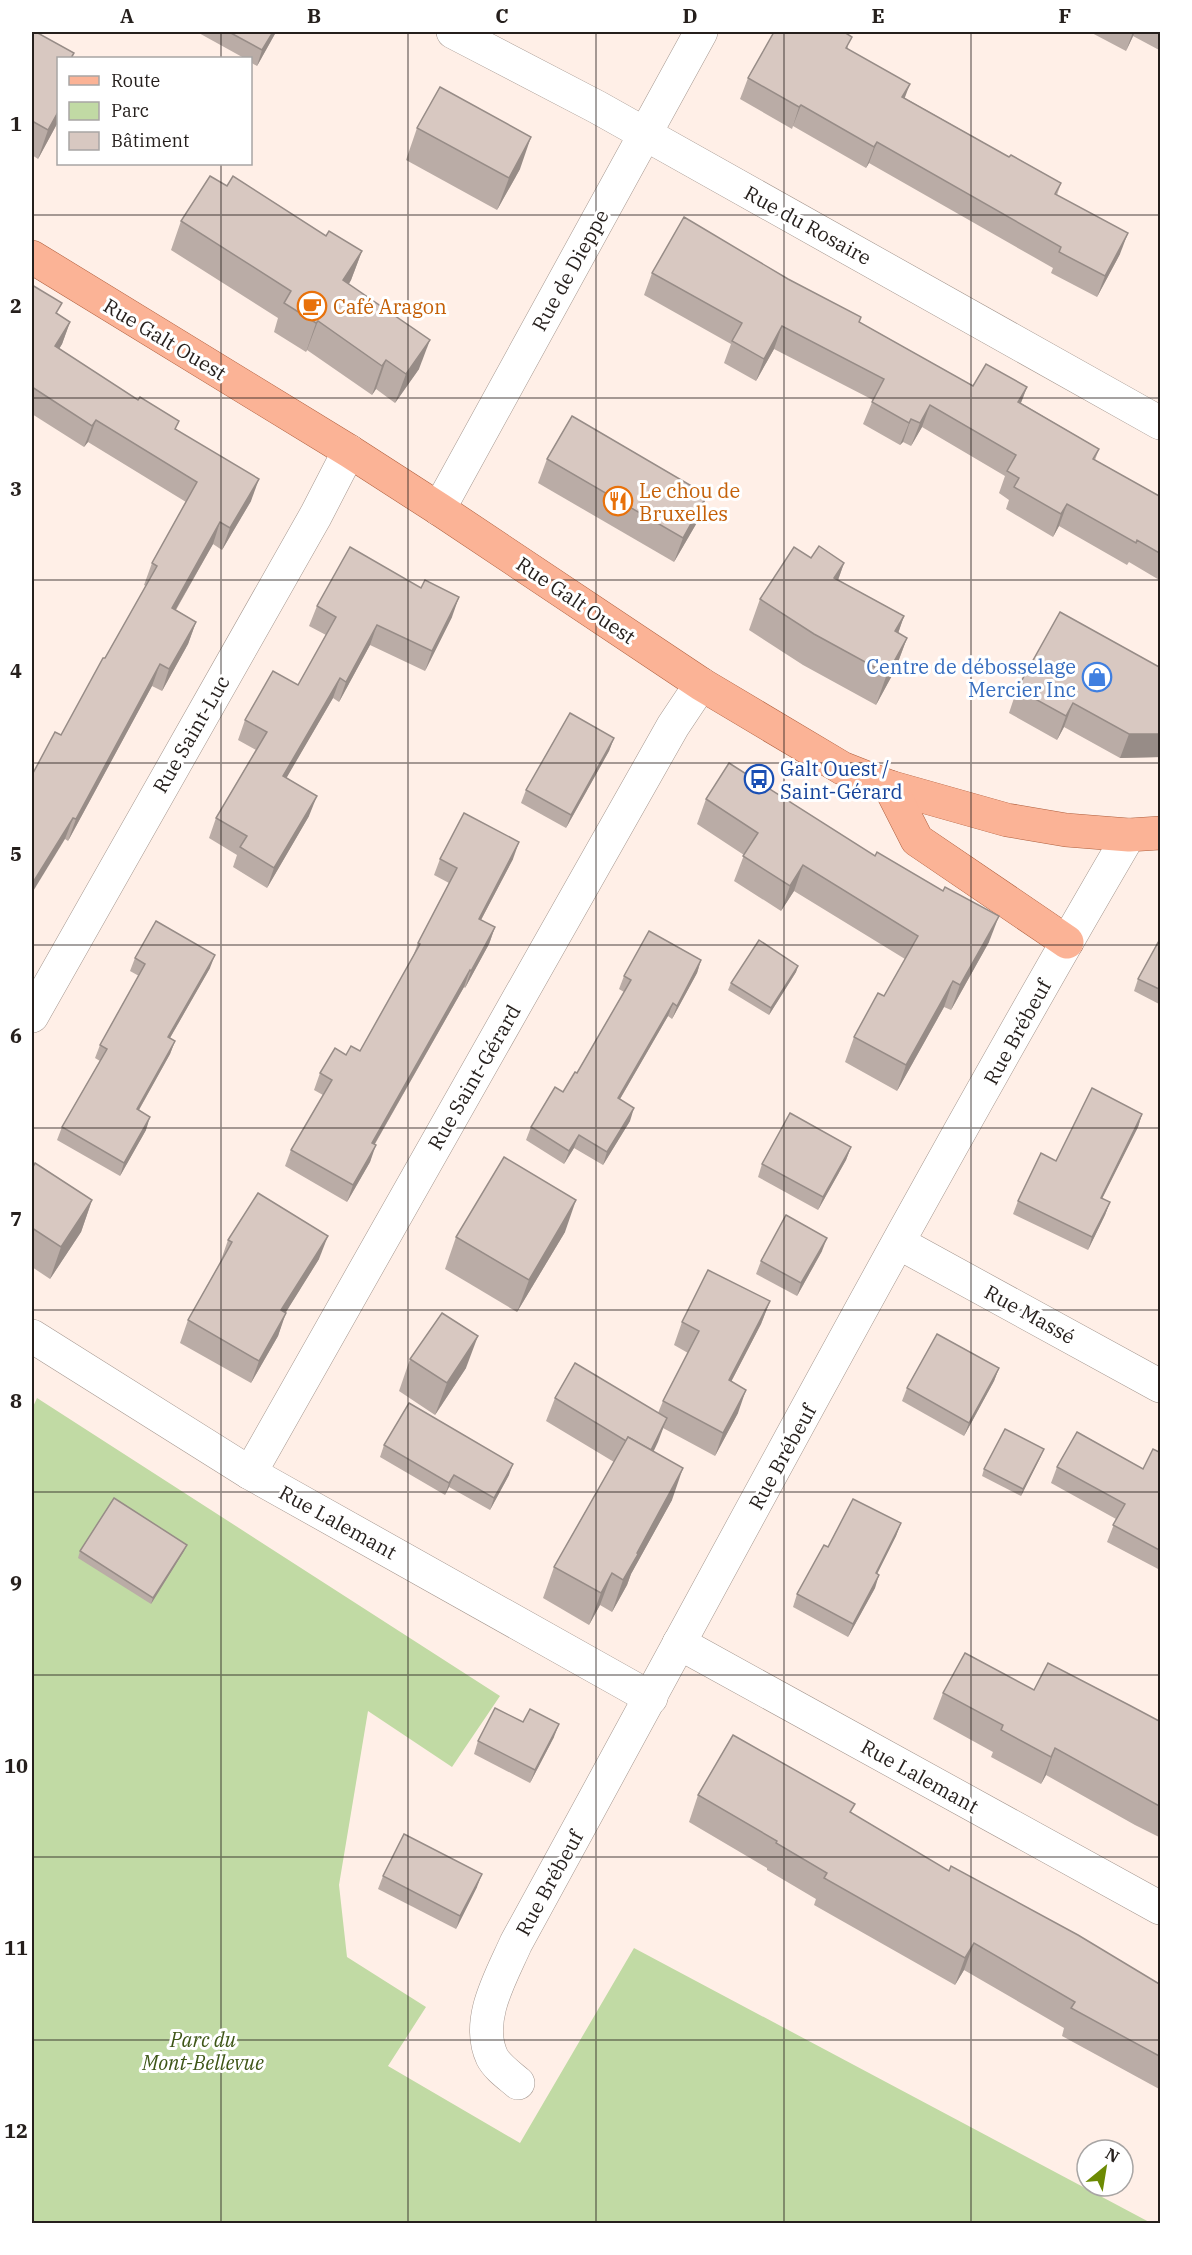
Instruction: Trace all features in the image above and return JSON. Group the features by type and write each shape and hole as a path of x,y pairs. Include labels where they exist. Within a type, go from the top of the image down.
{"main road":[{"name":"Rue Galt Ouest","path":"32,257 349,451 440,509 701,684 842,768 890,788 1007,820 1066,830 1145,834"},
{"path":"890,788 917,840 1067,942"}],"street":[{"name":"Rue du Rosaire","path":"453,32 597,107 1161,423"},
{"name":"Rue de Dieppe","path":"440,509 701,32"},
{"name":"Rue Saint-Luc","path":"32,1016 316,515 349,451"},
{"name":"Rue Saint-Gérard","path":"250,1473 673,726 701,684"},
{"name":"Rue Brébeuf","path":"518,2083 493,2059 485,2033 493,1995 516,1943 899,1243 1067,942 1145,834"},
{"name":"Rue Massé","path":"899,1243 1161,1386"},
{"name":"Rue Lalemant","path":"32,1336 250,1473 651,1698"},
{"name":"Rue Lalemant","path":"679,1643 1161,1908"}],"green space":[{"name":"Parc du Mont-Bellevue","path":"37,1398 500,1696 452,1767 368,1711 339,1885 347,1957 426,2007 388,2066 520,2143 634,1948 1075,2183 1075,2198 1104,2198 1151,2223 32,2224 32,1409"}],"building":[{"path":"32,32 36,32 74,53 72,57 57,57 57,114 48,130 32,121"},
{"path":"229,32 273,32 262,50"},
{"path":"774,32 844,32 852,37 846,48 910,84 902,97 1009,157 1011,155 1061,183 1055,194 1128,233 1105,276 1059,252 1061,247 877,142 874,147 748,78"},
{"path":"440,87 531,137 509,178 417,128"},
{"path":"210,176 227,186 233,176 326,236 329,231 362,251 343,280 430,340 406,374 386,360 382,366 318,321 316,323 284,303 291,291 181,221"},
{"path":"684,217 788,279 861,317 859,322 973,386 986,364 1027,387 1018,402 1099,449 1093,459 1161,497 1161,554 1137,540 1136,543 1067,504 1061,514 1014,487 1019,478 1007,471 1016,455 930,405 920,423 911,419 909,423 872,402 884,379 782,326 764,359 732,341 742,323 652,273"},
{"path":"32,285 62,303 56,313 70,322 55,346 138,400 140,397 179,421 175,429 259,479 230,528 220,522 172,608 196,622 169,669 160,664 76,819 73,818 32,884 32,775 55,732 61,735 157,566 152,563 197,482 96,420 92,426 32,387"},
{"path":"572,416 707,495 683,538 547,459"},
{"path":"819,546 844,563 834,578 904,616 895,631 907,638 887,674 814,634 760,599 794,547 811,558"},
{"path":"350,547 421,588 425,580 459,597 432,651 377,625 346,682 340,678 283,776 317,796 274,868 240,847 247,836 216,818 267,732 245,720 273,671 298,685 336,617 317,606"},
{"path":"1060,612 1161,668 1161,734 1129,734 1073,703 1066,716 1017,689"},
{"path":"570,713 614,738 571,815 526,790"},
{"path":"729,763 875,856 877,852 943,891 945,887 999,916 960,985 953,981 906,1065 854,1037 878,993 884,996 918,936 803,865 790,886 743,856 758,833 706,799"},
{"path":"464,813 519,842 479,919 495,927 372,1143 376,1145 353,1185 291,1150 332,1080 320,1073 335,1048 346,1055 351,1046 360,1051 420,944 418,943 457,868 440,859"},
{"path":"156,921 215,955 168,1037 175,1041 137,1109 150,1117 124,1163 62,1127 107,1049 100,1045 145,964 135,958"},
{"path":"649,931 701,960 677,1006 673,1003 618,1098 634,1108 607,1152 579,1135 569,1151 531,1127 555,1087 563,1092 575,1072 577,1073 631,980 624,976"},
{"path":"1161,937 1161,990 1138,979"},
{"path":"759,940 798,966 771,1008 731,983"},
{"path":"1092,1088 1142,1114 1101,1198 1110,1202 1092,1237 1018,1201 1041,1153 1056,1161"},
{"path":"790,1113 851,1147 823,1197 762,1164"},
{"path":"504,1157 576,1200 529,1280 456,1237"},
{"path":"35,1163 92,1200 61,1247 32,1228 32,1169"},
{"path":"258,1193 328,1236 281,1310 286,1313 259,1361 188,1320 232,1242 228,1240"},
{"path":"786,1215 827,1238 801,1283 761,1261"},
{"path":"708,1270 770,1301 729,1380 746,1390 723,1433 663,1401 699,1331 682,1322"},
{"path":"442,1313 478,1336 447,1383 410,1359"},
{"path":"937,1334 999,1368 969,1423 907,1388"},
{"path":"575,1363 667,1418 651,1450 628,1437 626,1441 555,1398"},
{"path":"409,1403 513,1464 494,1498 454,1475 449,1483 384,1445"},
{"path":"1005,1429 1044,1449 1023,1489 984,1469"},
{"path":"1077,1432 1143,1469 1153,1449 1161,1453 1161,1551 1113,1525 1125,1504 1057,1467"},
{"path":"628,1437 683,1468 623,1580 612,1573 601,1593 554,1567"},
{"path":"114,1498 187,1545 153,1598 80,1551"},
{"path":"853,1499 901,1523 876,1573 879,1575 853,1624 797,1594 824,1545 828,1547"},
{"path":"965,1653 1034,1690 1048,1663 1161,1722 1161,1807 1055,1748 1051,1757 1001,1730 1003,1725 943,1693"},
{"path":"495,1708 523,1722 530,1709 559,1724 535,1770 478,1741"},
{"path":"733,1735 855,1804 850,1812 949,1871 951,1866 1078,1935 1161,1985 1161,2057 1071,2008 1075,2002 974,1943 965,1958 824,1878 827,1873 698,1795"},
{"path":"404,1834 482,1874 460,1916 383,1876"}],"place":[{"name":"Café Aragon","path":"312,306"},
{"name":"Le chou de Bruxelles","path":"618,501"},
{"name":"Centre de débosselage Mercier Inc","path":"1097,677"},
{"name":"Galt Ouest / Saint-Gérard","path":"759,779"}]}
